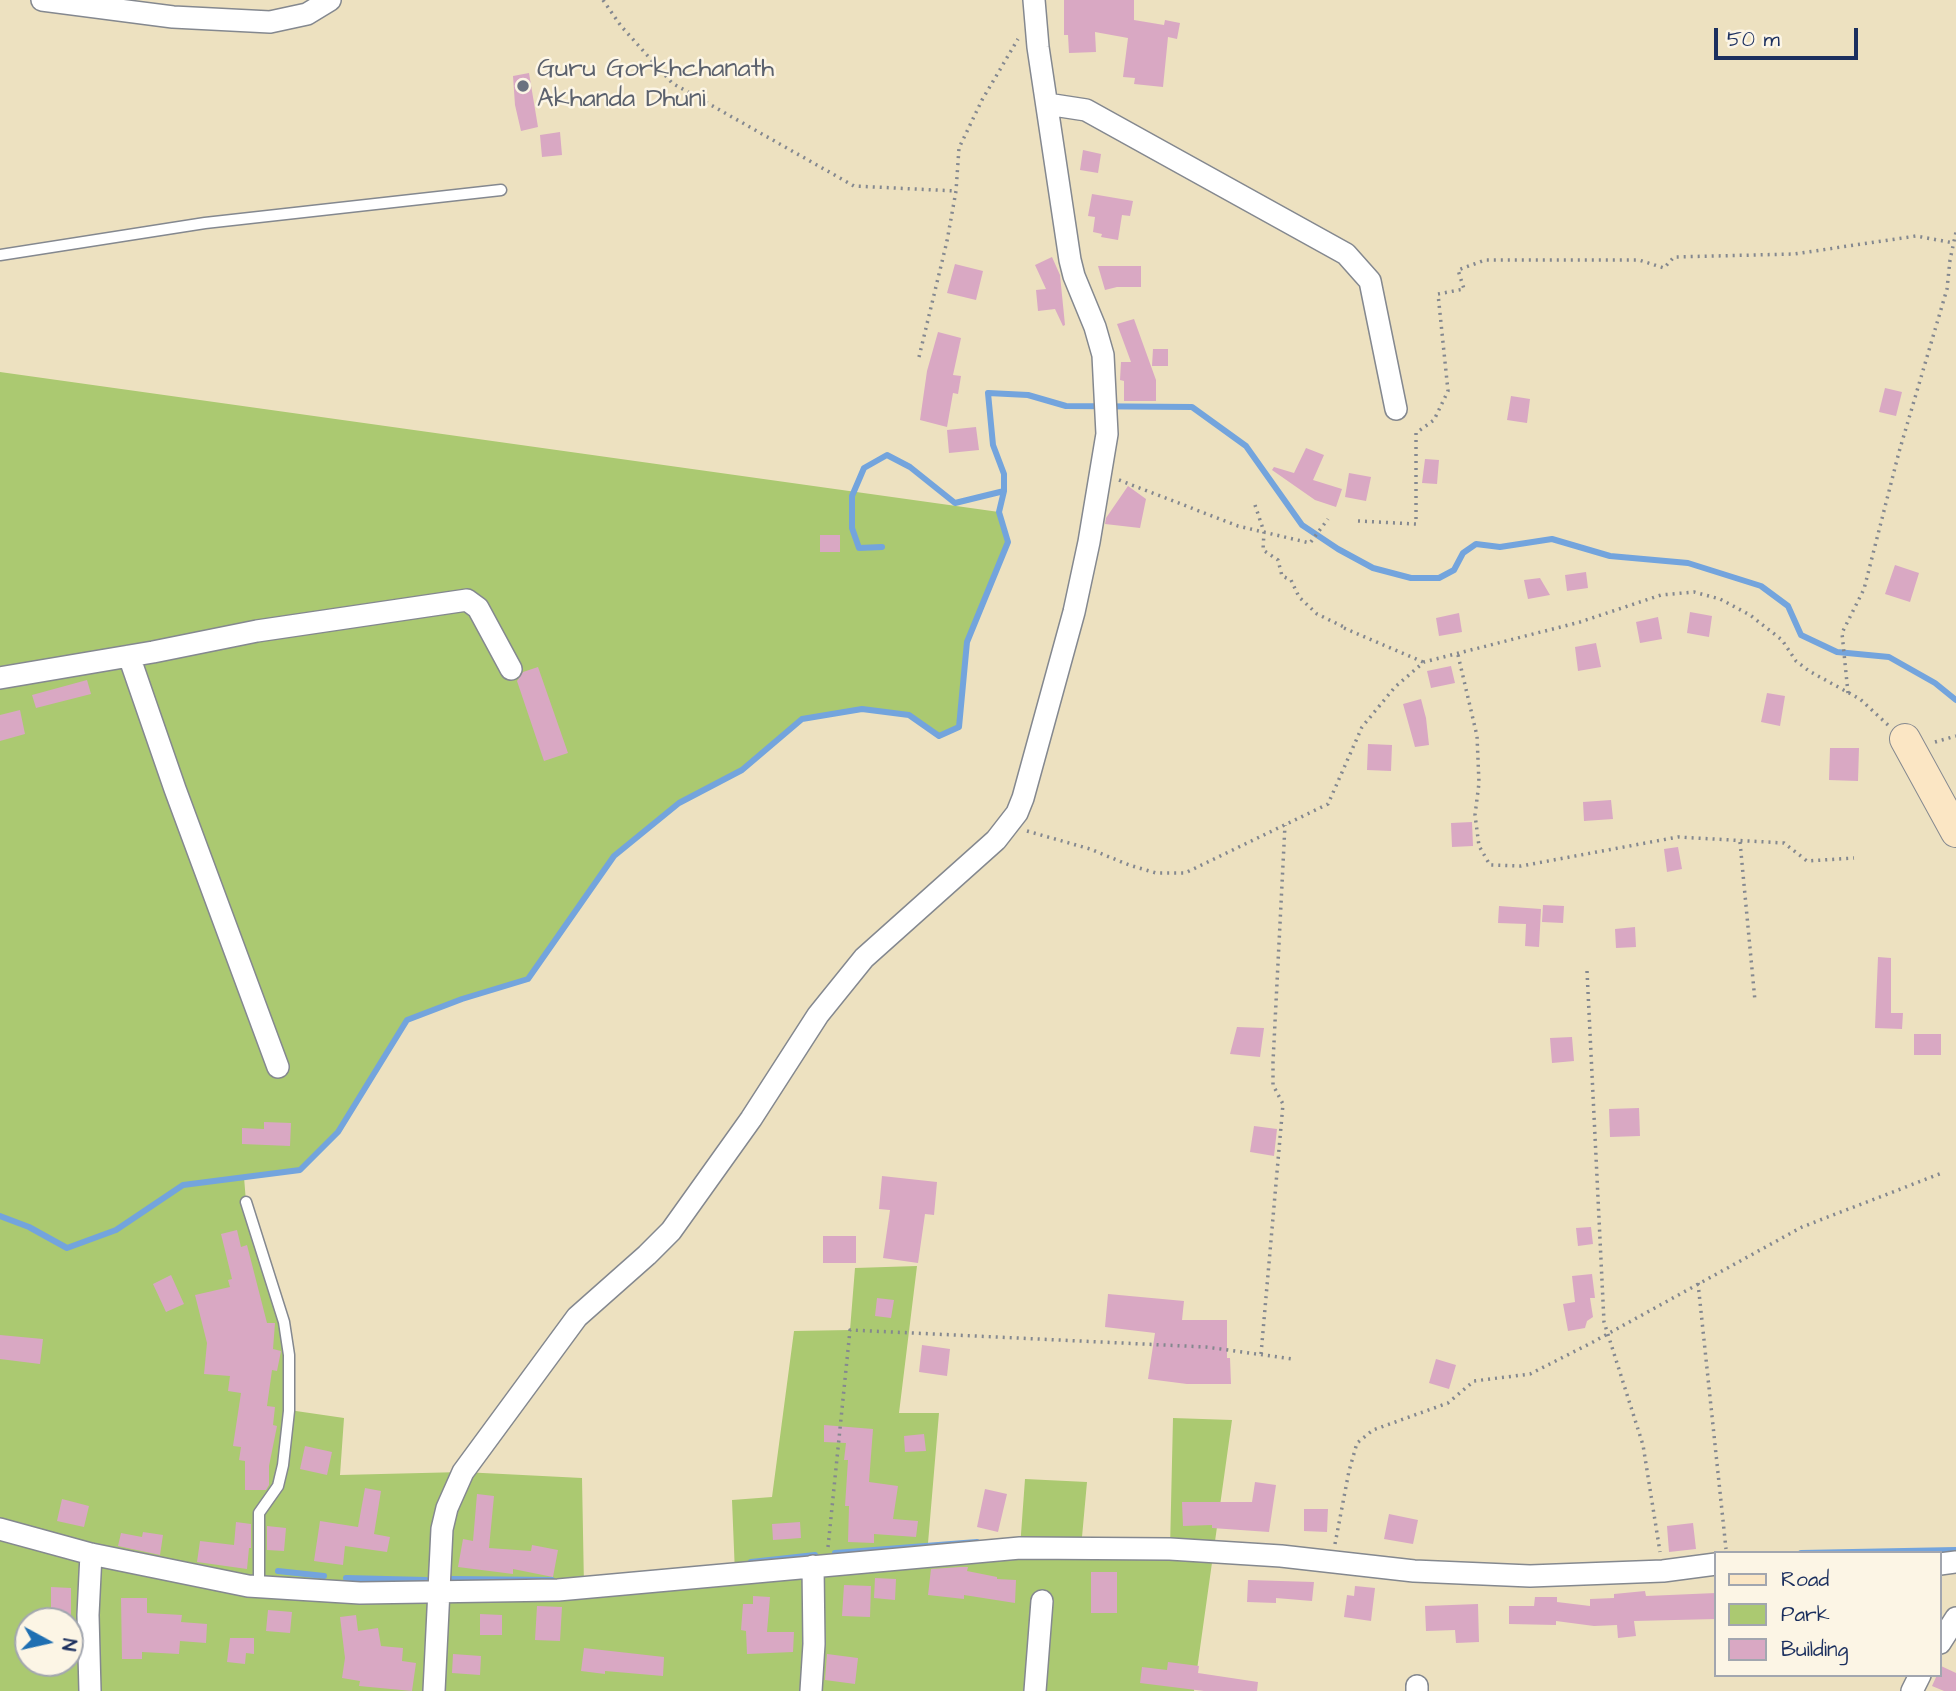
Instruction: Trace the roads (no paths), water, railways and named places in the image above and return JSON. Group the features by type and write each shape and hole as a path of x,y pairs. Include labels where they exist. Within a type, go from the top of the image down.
{"street":[{"path":"55,1 173,17 270,22 307,14 330,0"},
{"path":"434,1691 442,1529 447,1508 463,1472 577,1317 671,1231 751,1119 818,1015 864,958 1008,827 1023,798 1074,612 1107,434 1103,355 1096,327 1070,260 1034,8"},
{"path":"1046,104 1086,110 1346,254 1370,281 1396,409"},
{"path":"0,678 257,631 467,600 478,608 511,669"},
{"path":"130,656 175,789 278,1067"},
{"path":"1905,739 1956,832"},
{"path":"0,1529 91,1554 186,1575 259,1587 360,1592 558,1590 1020,1548 1170,1549 1281,1556 1414,1571 1530,1576 1664,1571 1714,1564"},
{"path":"90,1691 88,1615 91,1554"},
{"path":"811,1691 820,1565"},
{"path":"1035,1691 1042,1601"},
{"path":"1942,1640 1956,1618"}],"lane":[{"path":"0,255 205,223 501,190"},
{"path":"246,1202 284,1322 289,1355 289,1410 283,1465 278,1486 260,1513 259,1587"}],"waterway":[{"path":"882,547 859,548 852,528 852,496 864,468 887,455 910,467 955,503 1004,491 1004,474 993,445 988,393 1028,395 1066,406 1192,407 1246,446 1302,525 1373,568 1411,578 1439,578 1454,570 1463,553 1476,544 1500,547 1552,539 1610,556 1688,563 1761,586 1788,606 1801,635 1837,652 1889,657 1935,683 1956,700"},
{"path":"0,1216 29,1227 67,1248 116,1230 183,1185 300,1170 338,1132 407,1020 462,999 528,979 614,856 679,803 742,770 802,719 862,709 909,715 939,736 959,727 967,642 1008,542 999,512 1004,491"},
{"path":"835,1553 977,1542"},
{"path":"1904,1551 1956,1550"},
{"path":"751,1562 815,1555"},
{"path":"278,1571 324,1576"},
{"path":"346,1578 426,1580"},
{"path":"450,1579 552,1580"}],"place":[{"name":"Guru Gorkhchanath Akhanda Dhuni","path":"523,86"}]}
